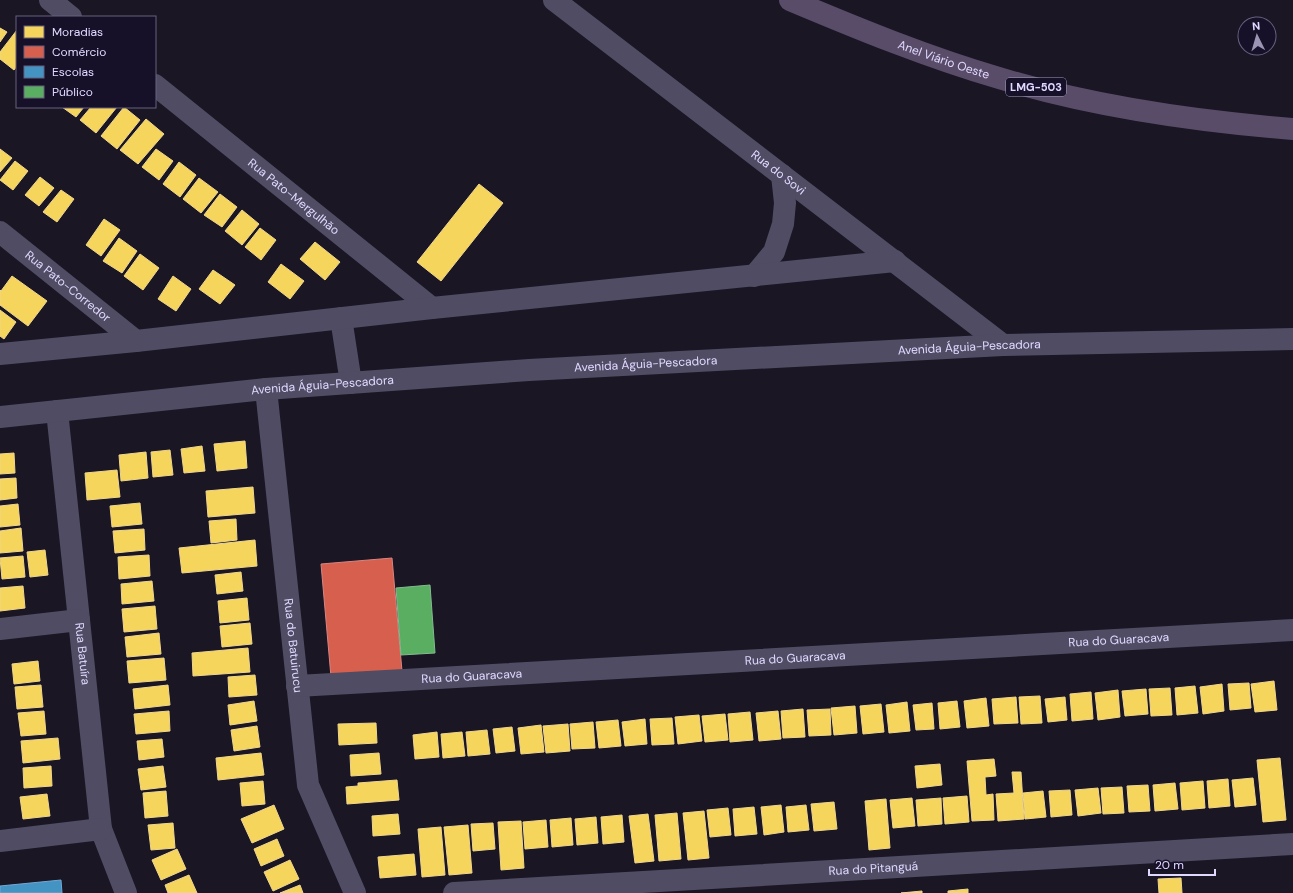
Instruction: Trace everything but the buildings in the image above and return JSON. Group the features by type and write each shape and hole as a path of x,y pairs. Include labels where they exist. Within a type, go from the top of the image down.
{"main road":[{"name":"Anel Viário Oeste","path":"790,0 854,27 925,54 1000,78 1085,100 1161,114 1255,126 1293,129"}],"street":[{"path":"50,0 70,16"},
{"name":"Rua do Sovi","path":"554,0 1003,345"},
{"name":"Rua Pato-Mergulhão","path":"156,86 432,308"},
{"path":"754,276 774,252 783,224 785,203 782,175"},
{"name":"Rua Pato-Corredor","path":"0,232 136,341"},
{"path":"0,354 895,261"},
{"path":"341,318 351,383"},
{"name":"Avenida Águia-Pescadora","path":"0,416 266,389 529,370 1003,345 1293,339"},
{"name":"Rua do Batuirucu","path":"266,389 308,785 355,893"},
{"name":"Rua Batuíra","path":"57,411 101,829 126,893"},
{"path":"0,629 80,620"},
{"name":"Rua do Guaracava","path":"297,686 1293,630"},
{"path":"0,841 101,829"},
{"name":"Rua do Pitanguá","path":"454,893 1293,844"}]}
